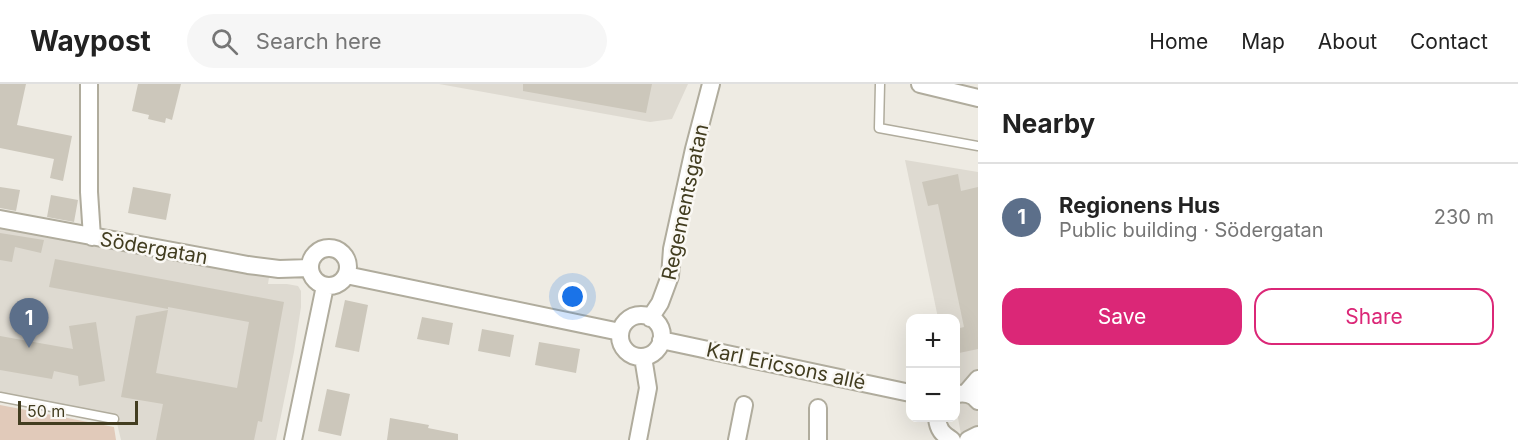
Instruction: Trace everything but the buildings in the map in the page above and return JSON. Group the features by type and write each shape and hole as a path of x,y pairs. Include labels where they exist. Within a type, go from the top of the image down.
{"street":[{"path":"89,84 89,192 92,237"},
{"name":"Regementsgatan","path":"650,318 660,303 670,276 672,249 711,84"},
{"path":"920,84 978,98"},
{"name":"Södergatan","path":"0,219 249,266 279,269 310,268"},
{"path":"332,248 340,252 346,259 348,267 346,275 338,284 325,286 314,279 310,268 312,258 322,249 332,248"},
{"path":"346,275 620,332"},
{"path":"293,440 325,286"},
{"path":"641,315 650,318 659,327 661,340 655,351 643,357 625,351 621,344 620,332 624,323 631,317 641,315"},
{"name":"Karl Ericsons allé","path":"661,340 906,392"},
{"path":"638,440 648,388 643,357"},
{"path":"966,396 978,379"},
{"path":"737,440 744,405"},
{"path":"818,408 818,440"},
{"path":"937,422 943,435 952,440"}],"lane":[{"path":"880,84 879,128 978,146"},
{"path":"0,397 114,419"}],"shaded area":[{"path":"439,84 688,84 672,119 650,122"},
{"path":"905,160 978,172 978,440 962,440 959,422 960,314 937,314"},
{"path":"0,223 270,271 268,284 298,286 301,291 301,307 276,440 121,440 116,419 0,394"},
{"path":"0,405 114,427 116,440 0,440"}],"place":[{"name":"Regionens Hus","path":"29,348"}]}
